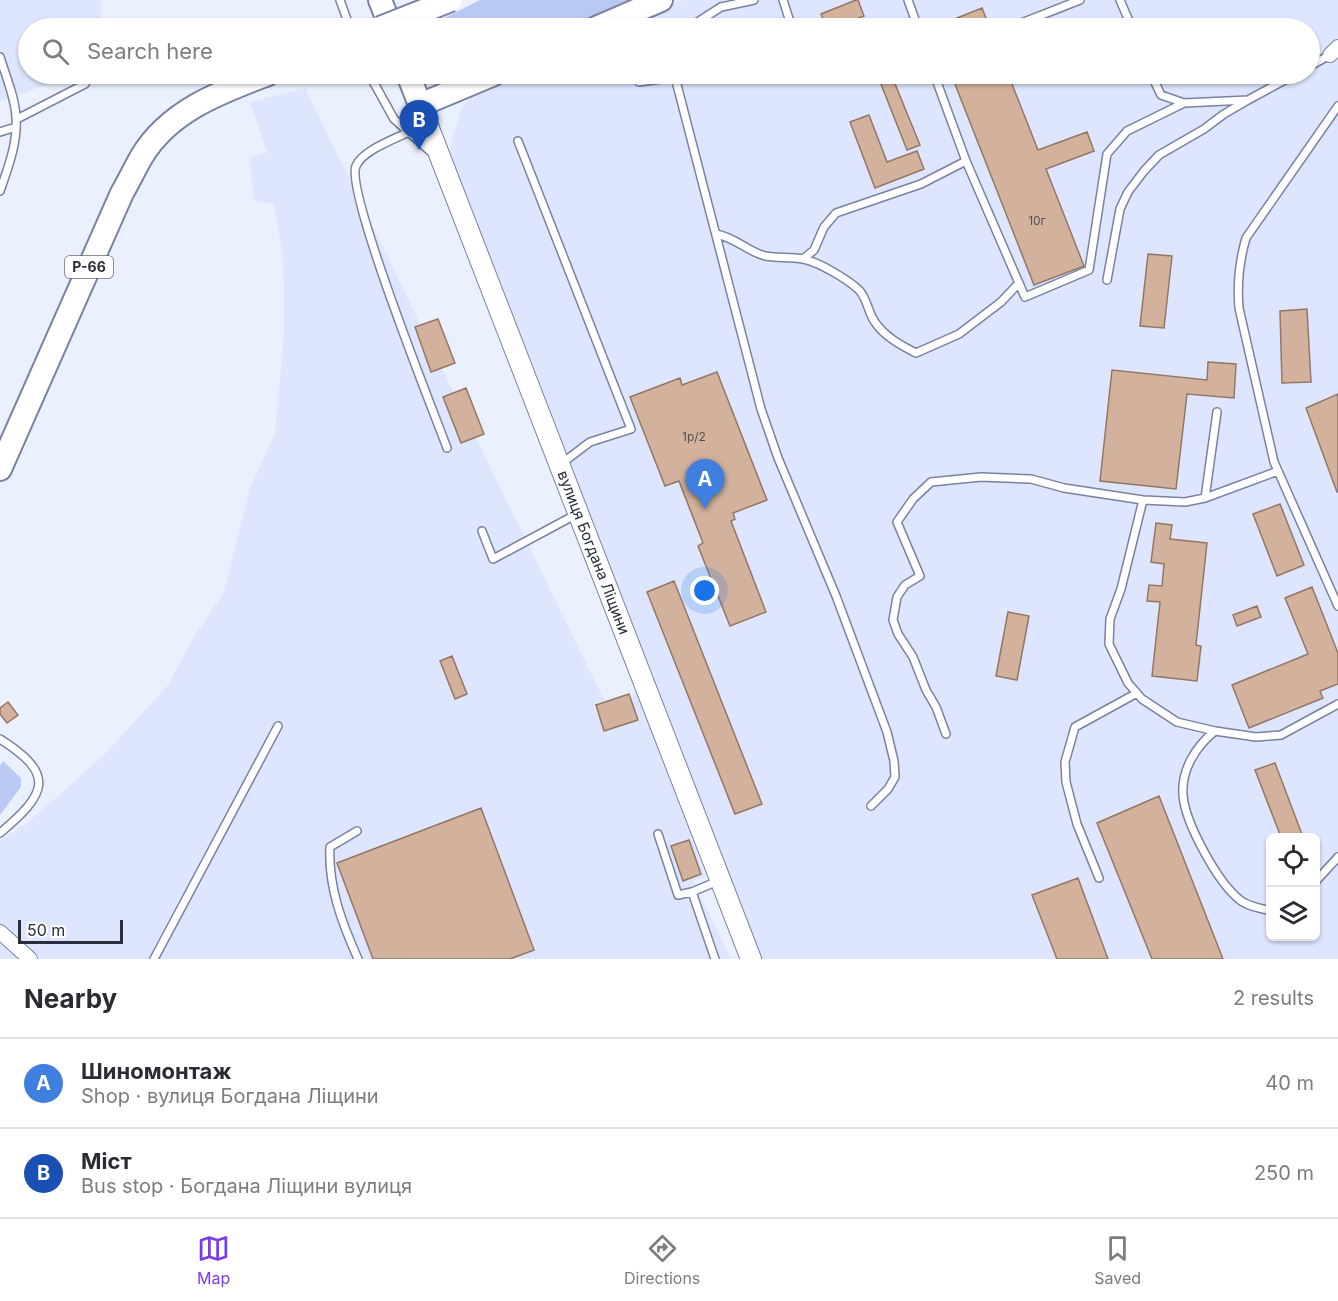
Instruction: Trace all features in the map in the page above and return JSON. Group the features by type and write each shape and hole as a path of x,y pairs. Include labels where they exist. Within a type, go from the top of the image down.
{"main road":[{"path":"380,0 387,18"},
{"path":"405,18 451,0"},
{"path":"619,18 661,0"},
{"name":"Р-66","path":"0,469 122,193 143,154 172,122 188,109 243,84"},
{"path":"412,84 420,105 470,84"},
{"name":"вулиця Богдана Ліщини","path":"420,105 751,959"}],"street":[{"path":"0,932 30,959"}],"lane":[{"path":"340,0 346,18"},
{"path":"704,18 721,7 754,0"},
{"path":"783,0 789,18"},
{"path":"908,0 914,18"},
{"path":"1034,18 1080,0"},
{"path":"1120,0 1128,18"},
{"path":"1320,60 1335,52"},
{"path":"0,57 13,96 17,118 11,161 0,191"},
{"path":"17,118 85,84"},
{"path":"375,84 394,119 438,153"},
{"path":"678,84 761,409 777,459 836,596 887,732 894,761 895,777 888,789 871,806"},
{"path":"938,84 966,161 1025,297 1089,270 1107,154 1127,131 1184,104 1248,100"},
{"path":"1156,84 1161,95 1184,104"},
{"path":"1107,280 1120,209 1128,192 1144,171 1159,155 1195,136 1248,100 1278,84"},
{"path":"1338,106 1246,238 1239,263 1237,290 1239,308 1274,462 1338,606"},
{"path":"0,132 16,127"},
{"path":"409,132 365,154 355,167 355,185 372,244 447,448"},
{"path":"518,141 631,429 590,442 559,466"},
{"path":"803,259 814,250 824,227 836,213 921,184 966,161"},
{"path":"716,234 731,237 756,253 769,257 803,259 816,263 843,278 861,292 874,321 886,335 916,353 959,334 1002,302 1019,283"},
{"path":"1205,498 1217,412"},
{"path":"946,734 913,657 898,634 893,620 897,597 905,585 920,576 897,522 913,500 931,482 981,477 1031,479 1064,488 1143,500 1185,502 1205,498 1278,471"},
{"path":"1143,500 1124,579 1110,619 1110,644 1128,683 1142,699 1177,722 1256,737 1281,735 1338,704"},
{"path":"482,531 493,560 578,513"},
{"path":"1099,878 1070,800 1065,762 1075,727 1137,693"},
{"path":"154,959 278,726"},
{"path":"1215,731 1192,755 1183,795 1186,808 1201,845 1222,882 1241,902 1266,909"},
{"path":"0,739 20,752 32,764 38,777 39,789 34,801 0,832"},
{"path":"357,831 330,847 329,863 339,912 358,959"},
{"path":"658,834 678,895 692,892 720,880"},
{"path":"1320,876 1338,857"},
{"path":"692,892 715,959"}],"shaded area":[{"path":"0,0 102,0 101,18 18,18 18,84 49,84 0,101"},
{"path":"480,0 649,0 605,18 445,18"},
{"path":"683,0 1338,0 1338,959 762,959 452,162 450,148 461,110 473,93 487,84 1320,84 1320,18 640,18"},
{"path":"305,88 605,702 638,692 706,877 693,881 731,959 0,959 0,841 26,824 104,755 168,685 194,637 224,592 250,488 275,434 284,333 284,282 274,204 254,201 249,158 267,152 250,102"},
{"path":"3,761 21,778 21,787 0,815 0,766"}],"building":[{"path":"858,0 864,16 823,18 821,14"},
{"path":"982,8 986,18 957,18"},
{"path":"881,84 895,84 920,145 907,150"},
{"path":"955,84 1012,84 1038,150 1087,132 1094,151 1046,169 1084,266 1034,285"},
{"path":"869,115 887,162 917,151 924,169 875,188 850,122"},
{"path":"1148,254 1172,256 1164,328 1140,326"},
{"path":"1307,309 1311,382 1282,383 1280,311"},
{"path":"438,319 455,363 431,372 415,327"},
{"path":"1208,362 1236,364 1234,398 1187,394 1176,489 1100,481 1112,370 1207,380"},
{"path":"717,372 767,500 733,513 735,519 731,521 766,612 730,626 698,546 703,543 679,481 665,486 630,397 680,378 682,385"},
{"path":"466,388 484,434 461,443 443,397"},
{"path":"1338,394 1338,492 1337,492 1306,408"},
{"path":"1280,504 1304,565 1277,576 1253,514"},
{"path":"1156,523 1172,525 1170,539 1207,543 1196,645 1201,646 1197,681 1152,676 1160,602 1147,601 1149,585 1162,586 1164,564 1151,562"},
{"path":"674,581 762,804 735,814 647,592"},
{"path":"1312,587 1338,653 1338,684 1320,691 1323,698 1249,728 1232,685 1308,654 1285,598"},
{"path":"1257,606 1261,617 1237,626 1233,615"},
{"path":"1008,612 1029,616 1017,680 996,676"},
{"path":"452,656 467,694 455,699 440,661"},
{"path":"629,694 638,720 604,731 596,705"},
{"path":"8,702 18,715 7,723 0,714 0,708"},
{"path":"1275,763 1301,833 1279,833 1255,770"},
{"path":"1159,796 1223,959 1152,959 1097,823"},
{"path":"481,808 534,950 510,959 373,959 337,863"},
{"path":"689,840 701,874 683,881 671,846"},
{"path":"1078,878 1108,959 1057,959 1032,895"}],"place":[{"name":"Міст","path":"419,150"},
{"name":"Шиномонтаж","path":"705,509"}]}
